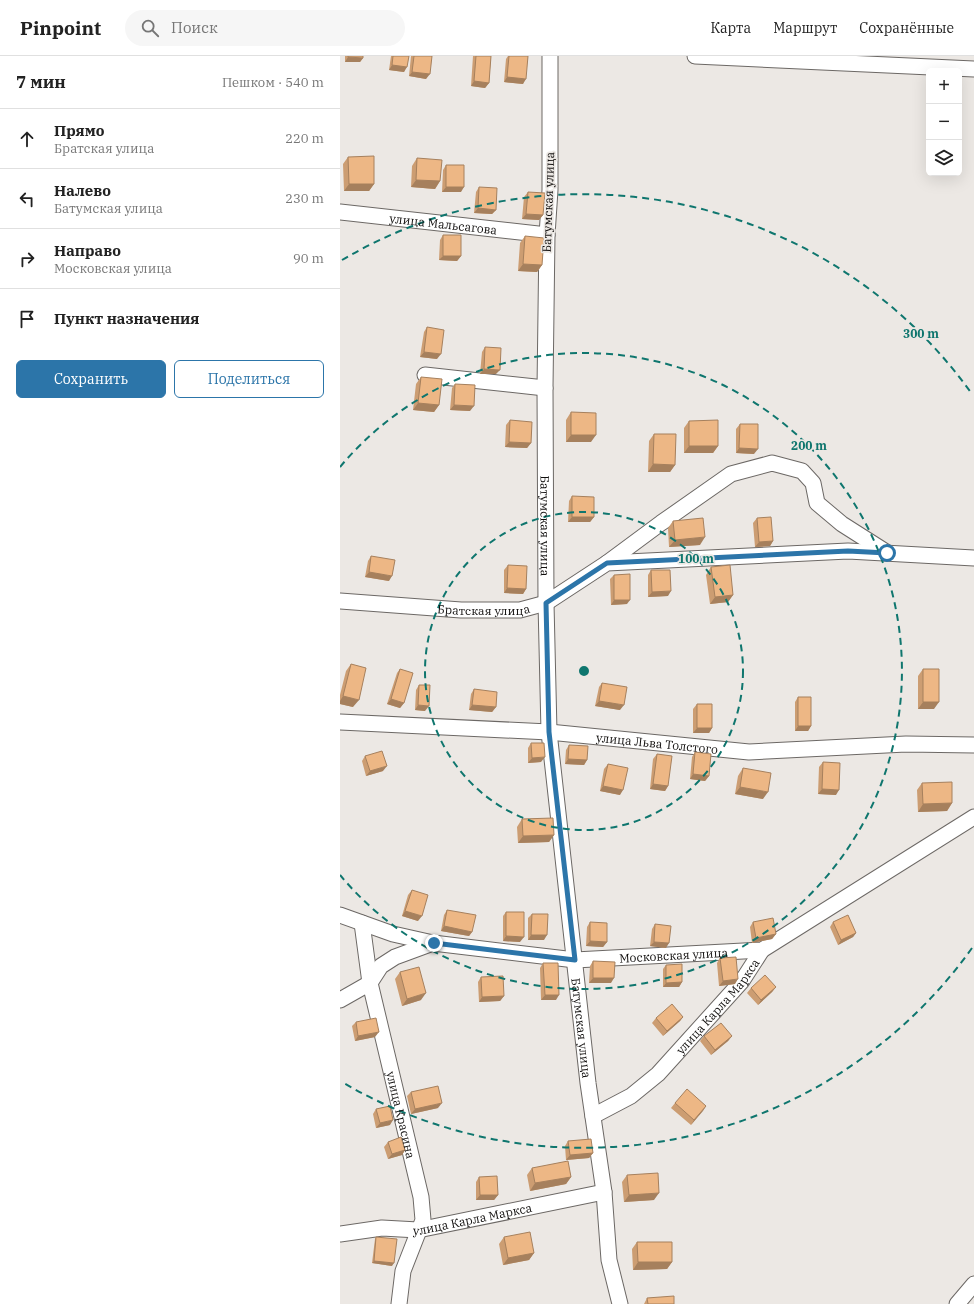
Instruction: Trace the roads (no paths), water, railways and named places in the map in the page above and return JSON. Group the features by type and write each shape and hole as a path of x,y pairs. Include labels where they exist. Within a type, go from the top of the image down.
{"street":[{"name":"Батумская улица","path":"550,56 550,190 546,235 545,388 546,603 549,732 593,1116 604,1192 609,1260 620,1304"},
{"path":"695,56 974,69"},
{"name":"улица Мальсагова","path":"340,212 546,235"},
{"path":"425,375 545,388"},
{"name":"Братская улица","path":"340,602 461,610 520,610 546,603 607,563 731,474 772,463 802,471 812,482 817,503 842,524 887,553"},
{"path":"607,563 848,551 974,558"},
{"name":"улица Льва Толстого","path":"340,722 549,732 749,752 906,744 974,745"},
{"name":"Московская улица","path":"340,915 393,934 434,943 575,960 762,950 974,817"},
{"name":"улица Красина","path":"362,923 370,983 421,1197 423,1220 403,1271 399,1304"},
{"path":"340,1000 370,983 380,966 395,957 434,943"},
{"name":"улица Карла Маркса","path":"593,1116 631,1096 658,1074 742,981 762,950"},
{"name":"улица Карла Маркса","path":"340,1234 382,1228 418,1230 604,1192"},
{"path":"957,1304 974,1284"}]}
